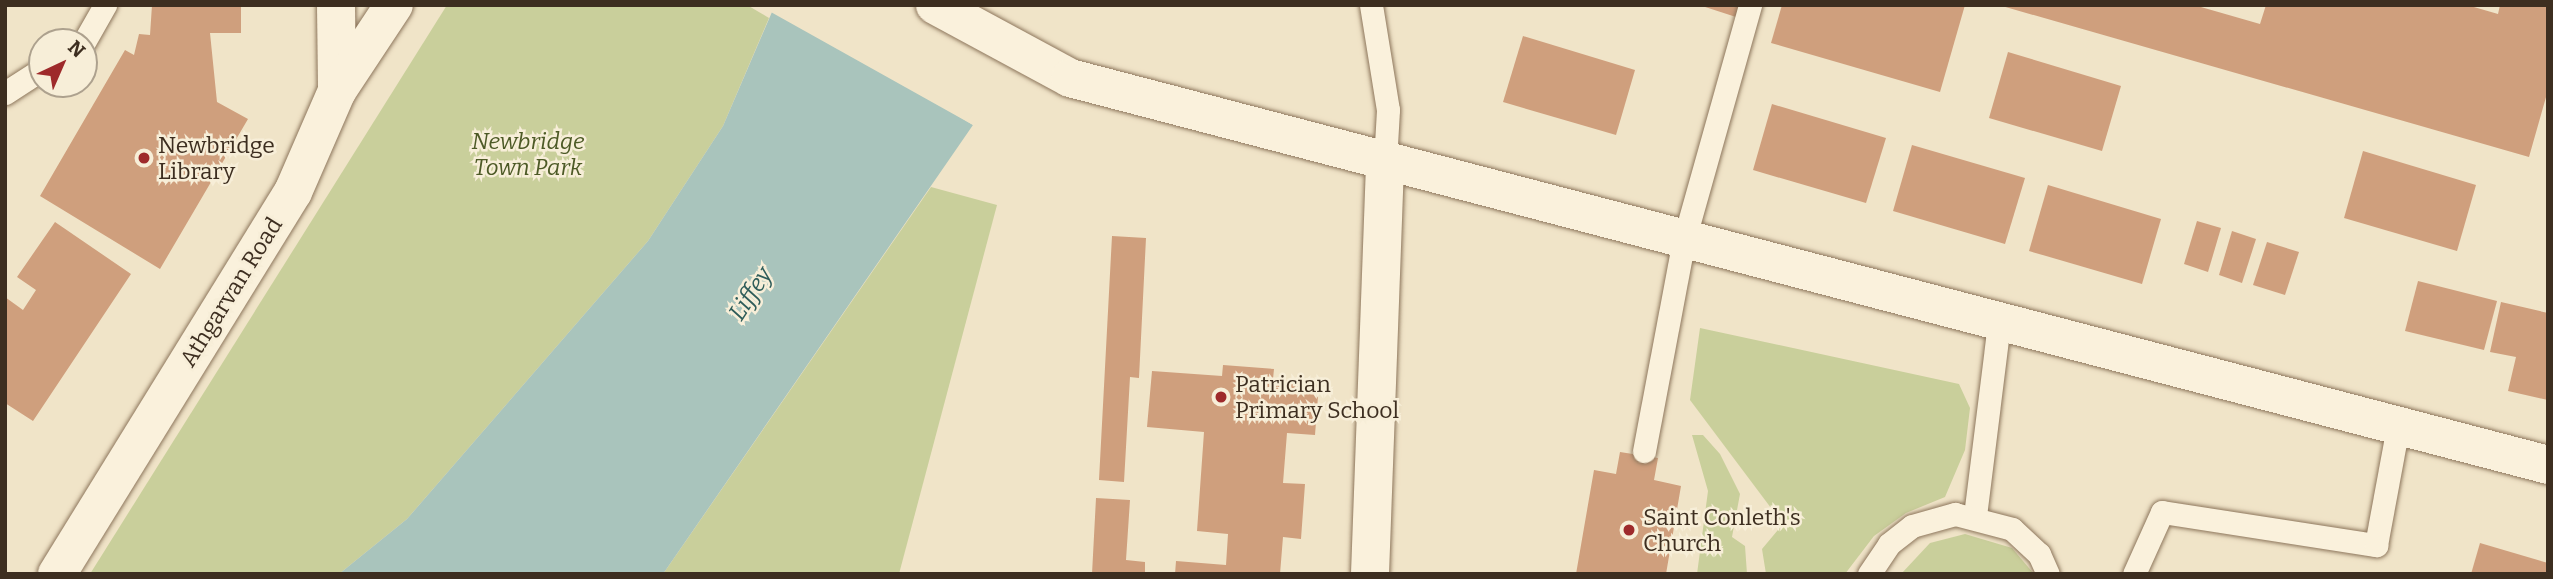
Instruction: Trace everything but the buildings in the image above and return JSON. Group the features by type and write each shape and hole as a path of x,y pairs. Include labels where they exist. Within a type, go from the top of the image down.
{"main road":[{"path":"336,5 337,91"},
{"name":"Athgarvan Road","path":"57,574 293,192 337,91 394,5"},
{"path":"935,5 1070,78 2548,465"},
{"path":"1370,574 1385,162"}],"lane":[{"path":"92,28 105,5"},
{"path":"1371,5 1388,110 1385,162"},
{"path":"1644,450 1684,240 1750,5"},
{"path":"5,93 28,78"},
{"path":"1975,516 1999,322"},
{"path":"2134,574 2162,512 2376,545 2398,426"},
{"path":"1869,574 1889,544 1913,526 1940,516 1975,516 2012,529 2039,554 2048,574"}],"green space":[{"name":"Newbridge Town Park","path":"447,5 747,5 769,18 723,126 648,241 407,519 339,574 90,574"},
{"path":"931,187 997,205 899,574 663,574"},
{"path":"1700,328 1959,384 1970,408 1965,450 1945,497 1906,513 1874,536 1845,574 1766,574 1762,549 1783,524 1690,400"},
{"path":"1692,435 1703,435 1720,454 1740,494 1732,537 1745,546 1747,574 1697,574 1708,491"},
{"path":"1965,534 2012,548 2034,574 1901,574 1930,543"}],"water":[{"name":"Liffey","path":"775,5 973,125 663,574 339,574 407,519 648,241 723,126"}],"pier":[{"path":"771,5 1022,5 972,134 973,125 769,11"}],"place":[{"name":"Newbridge Library","path":"144,158"},
{"name":"Patrician Primary School","path":"1221,397"},
{"name":"Saint Conleth's Church","path":"1629,530"}]}
